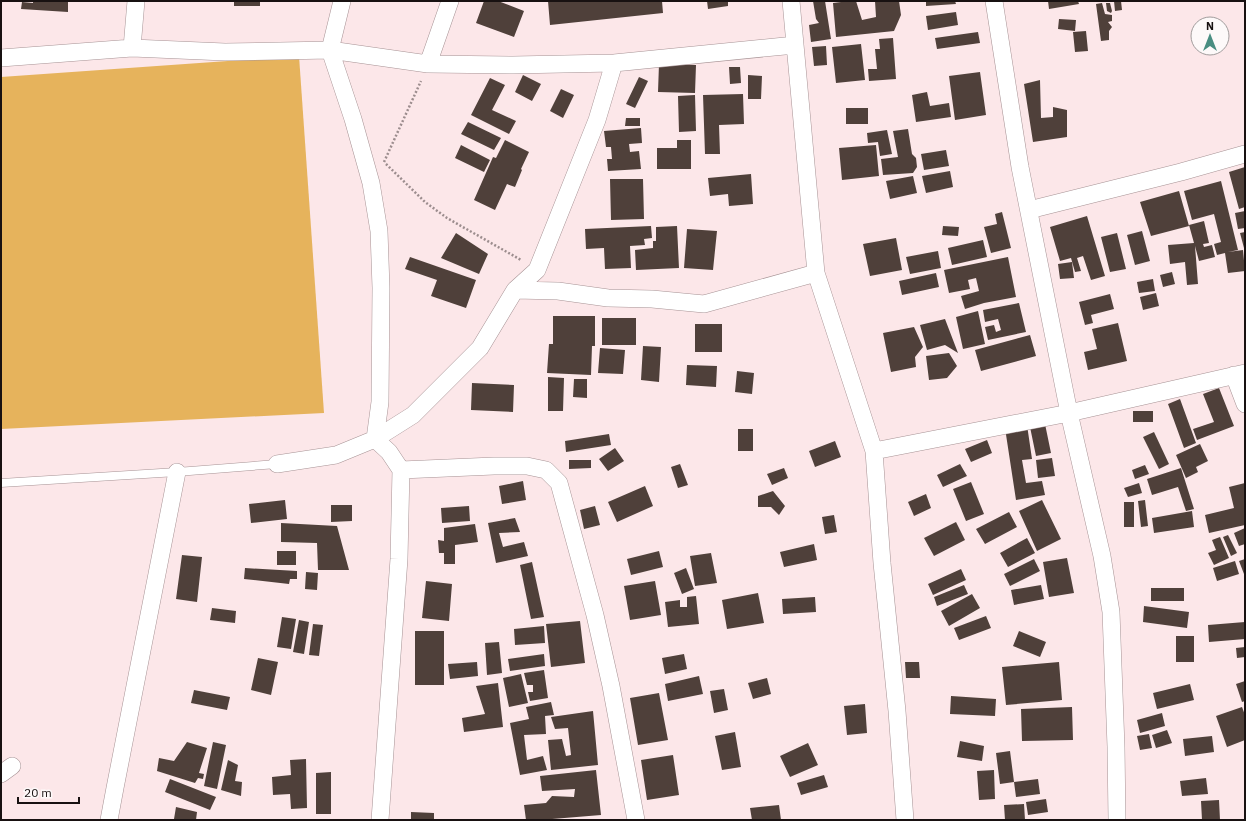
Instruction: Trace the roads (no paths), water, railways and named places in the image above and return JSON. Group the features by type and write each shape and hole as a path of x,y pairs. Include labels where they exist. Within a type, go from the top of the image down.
{"street":[{"path":"132,48 136,1"},
{"path":"342,1 330,50 353,118 371,183 379,231 381,288 380,402 375,439"},
{"path":"428,64 450,1"},
{"path":"791,1 816,273 874,450 882,563 897,711 905,820"},
{"path":"994,1 1019,160 1069,413 1102,556 1111,612 1116,820"},
{"path":"1,58 132,48 225,52 330,50 428,64 513,65 614,63 795,45"},
{"path":"277,464 336,455 375,439 413,415 480,348 515,290 537,270 597,120 614,63"},
{"path":"1029,210 1181,172 1245,154"},
{"path":"515,290 558,291 608,298 652,299 704,304 816,273"},
{"path":"874,450 1069,413 1240,374 1245,404"},
{"path":"375,439 389,452 401,470 399,559 380,820"},
{"path":"401,470 527,466 546,470 559,483 595,614 611,686 636,820"},
{"path":"109,820 177,472"}],"lane":[{"path":"1,484 277,464"}]}
